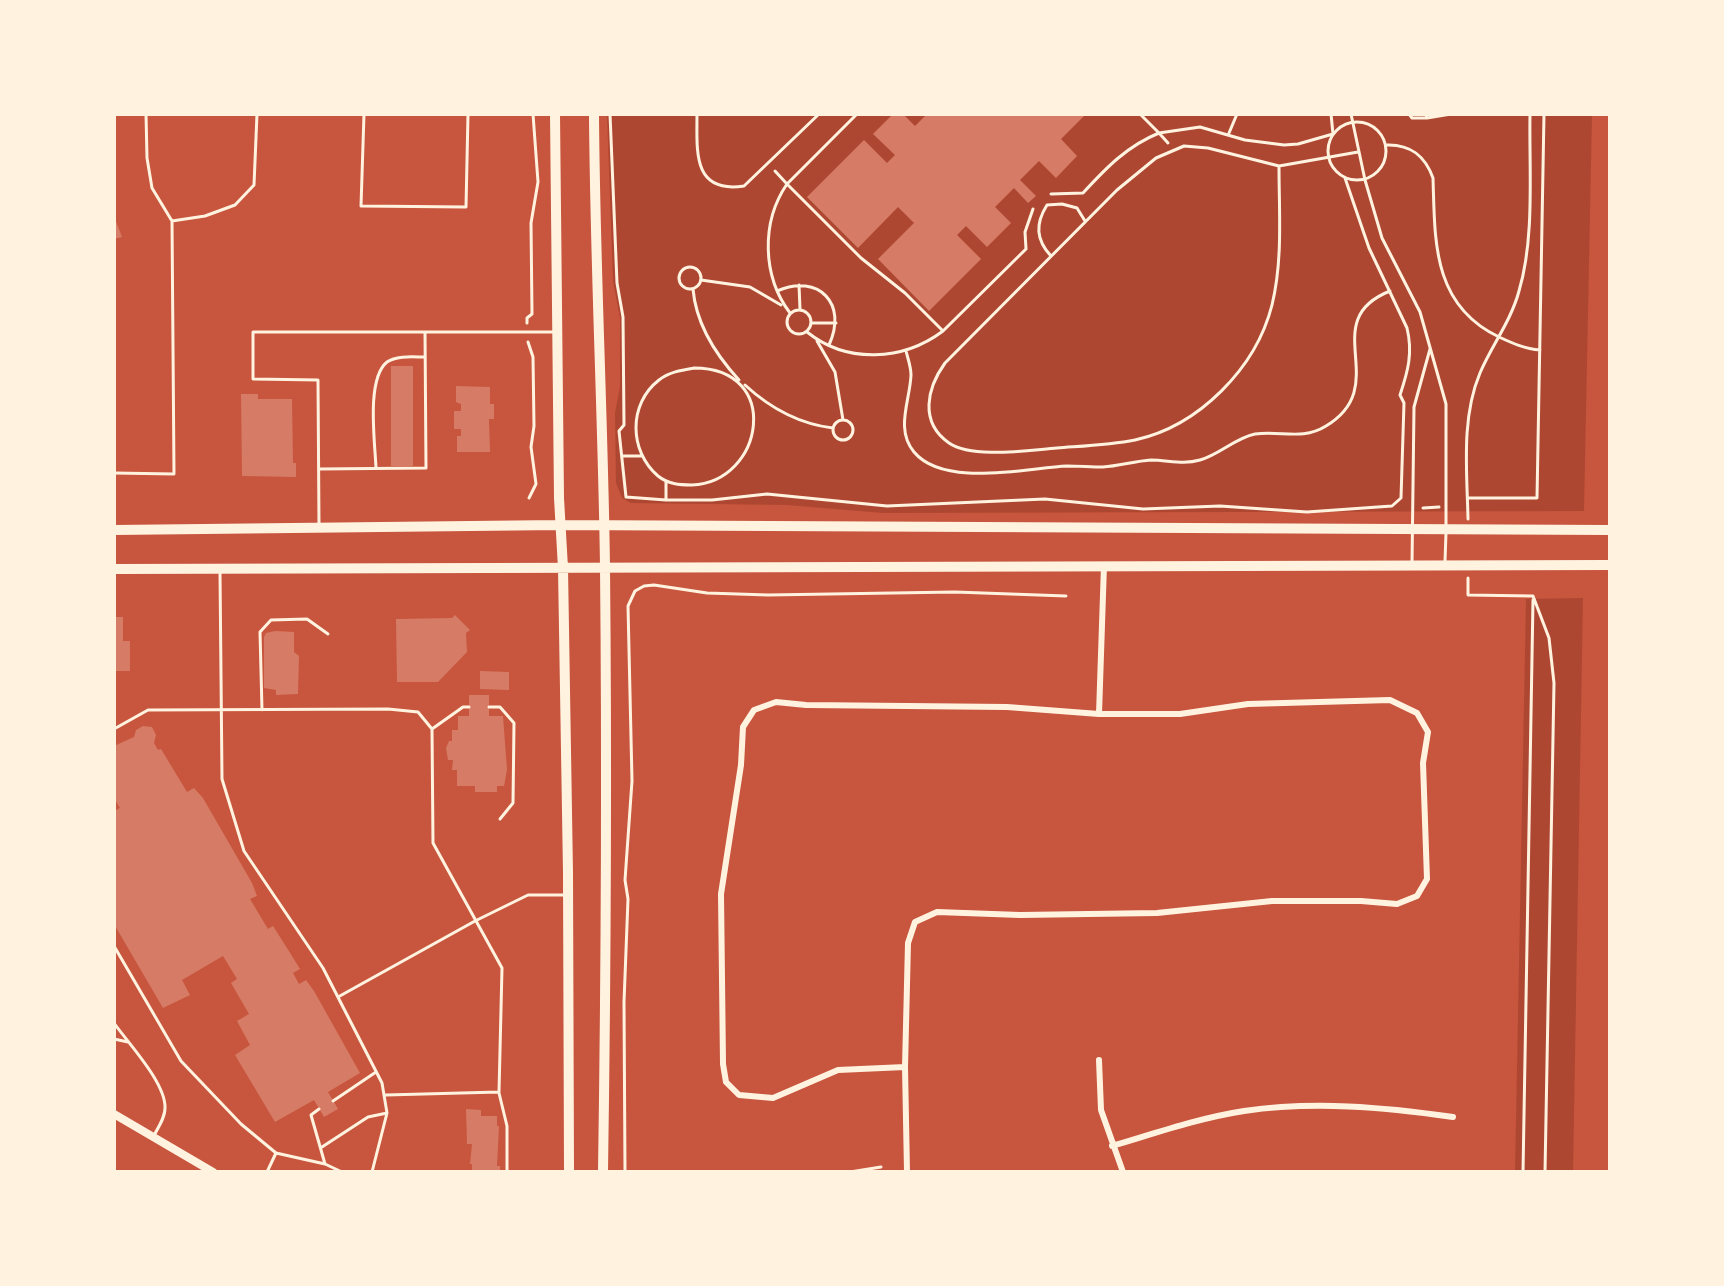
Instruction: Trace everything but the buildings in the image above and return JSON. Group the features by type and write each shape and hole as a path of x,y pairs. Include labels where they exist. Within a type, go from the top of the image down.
{"main road":[{"path":"555,114 559,525 563,568 568,895 569,1172"},
{"path":"594,114 595,275 605,568 603,1172"},
{"path":"114,530 559,525 1610,530"},
{"path":"114,569 1610,565"}],"street":[{"path":"1099,714 1104,565"},
{"path":"905,1067 838,1070 773,1098 739,1095 726,1082 723,1064 721,894 741,765 743,727 754,710 776,702 1007,707 1099,714 1180,714 1248,704 1390,700 1417,713 1428,732 1423,763 1427,879 1417,896 1397,904 1272,901 1157,913 1020,915 937,912 915,922 908,943 905,1067 907,1172"},
{"path":"1099,1060 1101,1110 1123,1172"},
{"path":"1112,1146 1196,1120 1279,1107 1336,1104 1453,1117"},
{"path":"114,1114 213,1172"}],"lane":[{"path":"114,473 174,474 172,221 152,188 147,158 146,114"},
{"path":"172,221 205,216 235,205 254,185 257,114"},
{"path":"364,114 361,206 466,207 468,114"},
{"path":"697,114 698,165 709,180 728,188 744,186 819,114"},
{"path":"1351,114 1358,152 1382,238 1420,312 1446,404 1445,564"},
{"path":"1279,166 1279,248 1271,307 1253,353 1234,377 1192,415 1165,430 1137,440 978,452 949,443 930,419 930,388 945,363 1085,221 1156,158 1184,146 1208,148 1279,166 1358,152"},
{"path":"1051,257 1041,245 1038,234 1039,217 1047,205 1062,204 1077,208 1085,221"},
{"path":"319,529 318,380 253,379 253,332 556,332"},
{"path":"319,469 426,468 425,332"},
{"path":"1412,564 1414,407 1431,346"},
{"path":"376,469 374,388 379,373 387,362 396,358 425,357"},
{"path":"220,568 222,779 244,851 323,968 386,1095 387,1113 372,1172"},
{"path":"262,711 260,632 271,620 307,619 328,634"},
{"path":"432,729 463,707 469,707"},
{"path":"489,707 500,707 514,723 513,803 500,819"},
{"path":"114,729 148,710 388,709 418,712 432,729 433,843 502,968 499,1092 507,1126 507,1172"},
{"path":"338,997 528,895 568,895"},
{"path":"114,946 181,1061 241,1124 276,1153 325,1164 342,1172"},
{"path":"114,1023 157,1083 164,1098 163,1117 153,1137"},
{"path":"114,1039 128,1042"},
{"path":"333,1101 376,1072"},
{"path":"386,1095 499,1092"},
{"path":"319,1109 311,1115 325,1164"},
{"path":"322,1147 368,1117 387,1113"},
{"path":"267,1172 276,1153"}],"path":[{"path":"529,498 536,484 531,447 534,426 533,357 528,347 527,332 527,318 532,314 531,223 538,182 533,114"},
{"path":"610,114 617,283 623,317 624,425 619,431 626,497 712,500 767,494 887,506 970,504 1006,499 1083,502 1143,509 1220,506 1307,512 1468,505"},
{"path":"790,313 772,279 768,255 774,207 787,184 857,114"},
{"path":"1140,114 1167,141 1172,151"},
{"path":"1229,133 1237,114"},
{"path":"1328,147 1333,134 1331,114"},
{"path":"1409,114 1412,118 1451,114"},
{"path":"1468,531 1467,436 1472,401 1480,374 1514,306 1525,264 1530,114"},
{"path":"1468,498 1537,498 1544,114"},
{"path":"1361,121 1377,129 1386,145 1384,163 1373,176"},
{"path":"1048,195 1083,193 1121,154 1159,133 1200,127 1245,140 1284,145 1333,134 1343,125"},
{"path":"1386,145 1414,150 1430,168 1438,262 1445,281 1466,313 1500,337 1530,350 1540,350"},
{"path":"772,160 775,172 861,258 905,293 943,331"},
{"path":"1332,166 1352,180"},
{"path":"1345,178 1364,236 1407,328 1412,354 1400,395 1404,403 1401,498 1392,506"},
{"path":"807,332 829,345 864,354 892,355 930,341 1026,249 1028,220 1039,202"},
{"path":"688,267 695,269 701,280 693,289 686,289 679,277 688,267"},
{"path":"701,280 750,287 785,307"},
{"path":"777,291 799,285 823,294 832,304 836,323 836,331 829,345"},
{"path":"799,285 800,310"},
{"path":"693,289 700,322 726,366 741,382 767,404 782,412 802,422 833,428"},
{"path":"906,351 911,375 904,418 905,432 914,451 935,466 996,473 1067,466 1099,467 1154,460 1184,463 1215,454 1254,434 1298,436 1317,432 1334,422 1346,409 1357,385 1358,364 1353,337 1359,316 1374,299 1390,291"},
{"path":"800,310 808,314 811,323 807,332 798,335 790,332 786,321 790,313 800,310"},
{"path":"811,323 836,323"},
{"path":"815,338 835,372 843,420 852,427 848,439 839,440 833,428 836,422 843,420"},
{"path":"709,368 741,382 750,399 754,419 752,438 745,454 726,473 702,484 666,482 652,471 635,440 636,423 641,405 659,380 674,372 709,368"},
{"path":"620,456 642,456"},
{"path":"666,482 666,500"},
{"path":"1468,564 1468,595 1533,596"},
{"path":"625,1172 624,1002 628,899 625,880 632,781 630,597 644,586 654,585 707,593 768,595 955,592 1066,596"},
{"path":"1523,1172 1533,596"},
{"path":"1533,596 1549,638 1554,683 1545,1172"},
{"path":"850,1172 881,1167"}],"shaded area":[{"path":"607,114 1592,114 1584,511 883,513 787,505 631,503 622,498 616,483 615,413 620,387 620,318 613,281"},
{"path":"1583,598 1573,1172 1515,1172 1526,599"}]}
